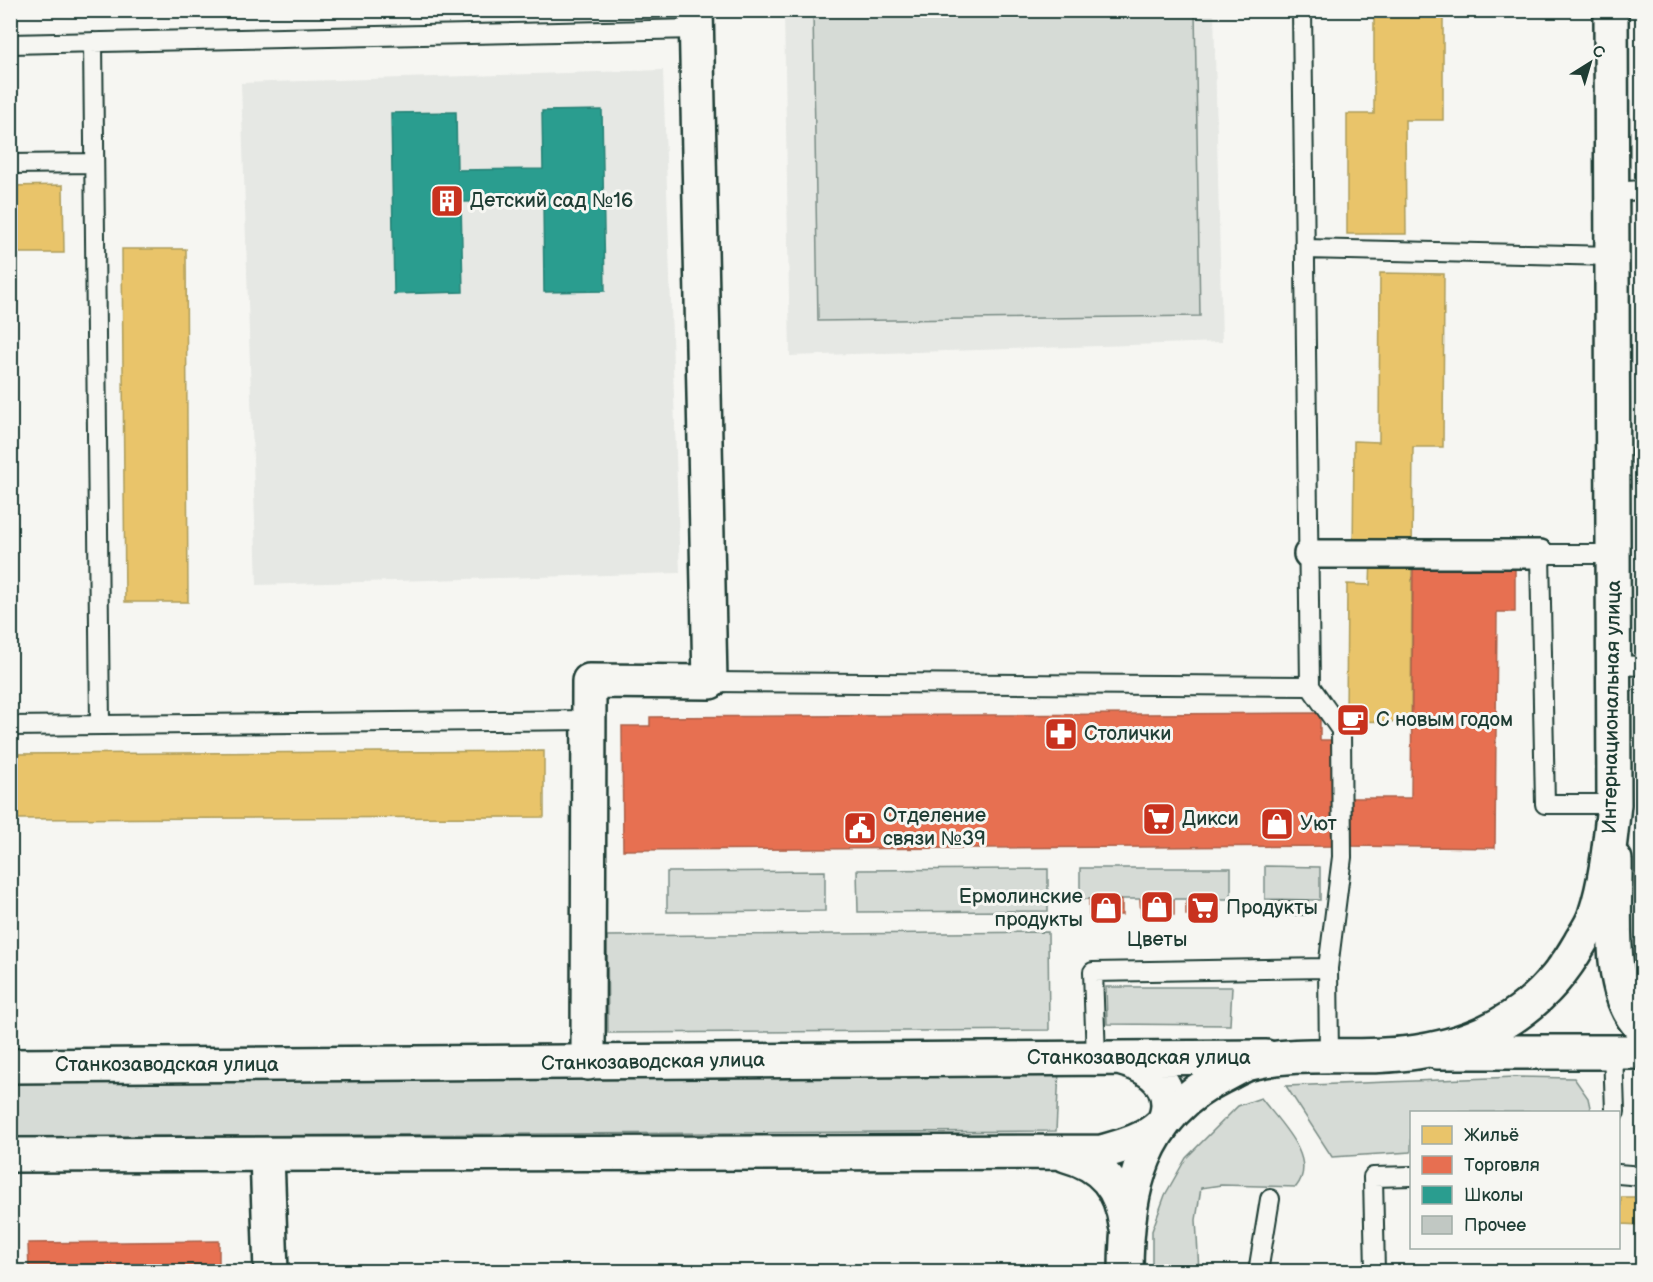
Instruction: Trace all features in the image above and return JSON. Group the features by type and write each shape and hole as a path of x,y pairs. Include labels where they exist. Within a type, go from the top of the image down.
{"street":[{"name":"Интернациональная улица","path":"1126,1272 1126,1225 1138,1171 1162,1124 1201,1087 1249,1064 1294,1057 1417,1052 1475,1038 1524,1011 1565,969 1594,917 1608,861 1629,665 1613,554 1612,256 1627,191 1611,10"},
{"path":"588,1062 589,681 710,682 696,20"},
{"path":"1308,554 1540,554"},
{"path":"1614,804 1619,984 1626,1006 1642,1028"},
{"path":"1417,1052 1628,1051"},
{"name":"Станкозаводская улица","path":"10,1066 1294,1057"},
{"path":"10,1155 1102,1152 1134,1143 1162,1124 1168,1110 1164,1086 1144,1067 1107,1058"},
{"path":"1056,1152 1091,1164 1104,1174 1116,1188 1124,1206 1126,1225"},
{"path":"267,1155 271,1272"}],"lane":[{"path":"1302,10 1310,686 1341,730 1342,857 1328,968 1329,1056"},
{"path":"10,44 696,20"},
{"path":"93,42 100,725"},
{"path":"10,164 94,163"},
{"path":"1305,249 1612,256"},
{"path":"1613,554 1540,554 1545,804 1614,804"},
{"path":"710,682 1310,686"},
{"path":"10,726 588,720"},
{"path":"1107,1058 1093,972 1328,968"},
{"path":"1615,1111 1628,1051"},
{"path":"1620,1174 1642,1176"},
{"path":"1375,1272 1373,1177 1410,1176"},
{"path":"1258,1272 1270,1199"}],"shaded area":[{"path":"784,11 1214,11 1222,342 790,356"},
{"path":"813,11 1195,11 1200,316 818,321"},
{"path":"663,70 680,573 257,585 241,83"},
{"path":"1265,866 1320,867 1320,900 1265,899"},
{"path":"1080,868 1231,868 1231,899 1080,899"},
{"path":"1048,869 1048,911 858,912 857,870"},
{"path":"825,871 825,911 667,912 667,872"},
{"path":"1048,932 1049,1030 608,1033 607,936"},
{"path":"1106,987 1232,987 1230,1025 1107,1024"},
{"path":"1059,1071 1056,1131 11,1137 10,1083"},
{"path":"1516,1077 1574,1078 1588,1098 1591,1111 1410,1111 1410,1152 1332,1157 1286,1086"},
{"path":"1261,1098 1286,1129 1300,1153 1303,1165 1302,1176 1296,1187 1221,1185 1201,1188 1196,1220 1199,1271 1152,1271 1152,1231 1165,1195 1186,1158 1238,1106"}],"building: Жильё":[{"path":"1374,10 1443,10 1443,120 1405,120 1406,234 1347,234 1347,114 1374,114"},
{"path":"63,185 64,253 10,253 10,186"},
{"path":"122,249 186,249 188,602 125,602"},
{"path":"1380,273 1444,274 1443,447 1413,447 1412,557 1353,557 1354,441 1379,442"},
{"path":"1371,558 1412,559 1411,722 1346,721 1347,584 1370,585"},
{"path":"544,751 544,817 10,819 10,754"},
{"path":"1621,1197 1642,1197 1642,1225 1621,1224"},
{"path":"1333,1265 1368,1265 1368,1272 1328,1272"}],"building: Торговля":[{"path":"1413,568 1515,569 1515,612 1497,612 1495,848 1350,846 1350,798 1411,798"},
{"path":"1320,713 1320,740 1336,740 1337,846 623,850 622,726 650,726 650,717"},
{"name":"Ермолинские продукты","path":"1089,900 1122,900 1122,915 1089,915"},
{"name":"Цветы","path":"1140,900 1174,900 1174,915 1141,915"},
{"name":"Продукты","path":"1220,900 1220,915 1186,915 1186,901"},
{"path":"219,1241 219,1272 29,1272 28,1243"}],"building: Школы":[{"name":"Детский сад №16","path":"602,110 605,291 544,292 543,201 461,202 463,292 394,294 391,113 456,112 457,170 543,169 542,111"}],"building: Прочее":[{"path":"1272,901 1308,901 1308,915 1271,915"}],"place":[{"name":"Детский сад №16","path":"447,201"},
{"name":"С новым годом","path":"1353,720"},
{"name":"Столички","path":"1061,734"},
{"name":"Дикси","path":"1159,819"},
{"name":"Уют","path":"1277,824"},
{"name":"Отделение связи №39","path":"860,828"},
{"name":"Цветы","path":"1157,907"},
{"name":"Ермолинские продукты","path":"1106,908"},
{"name":"Продукты","path":"1203,908"}]}
